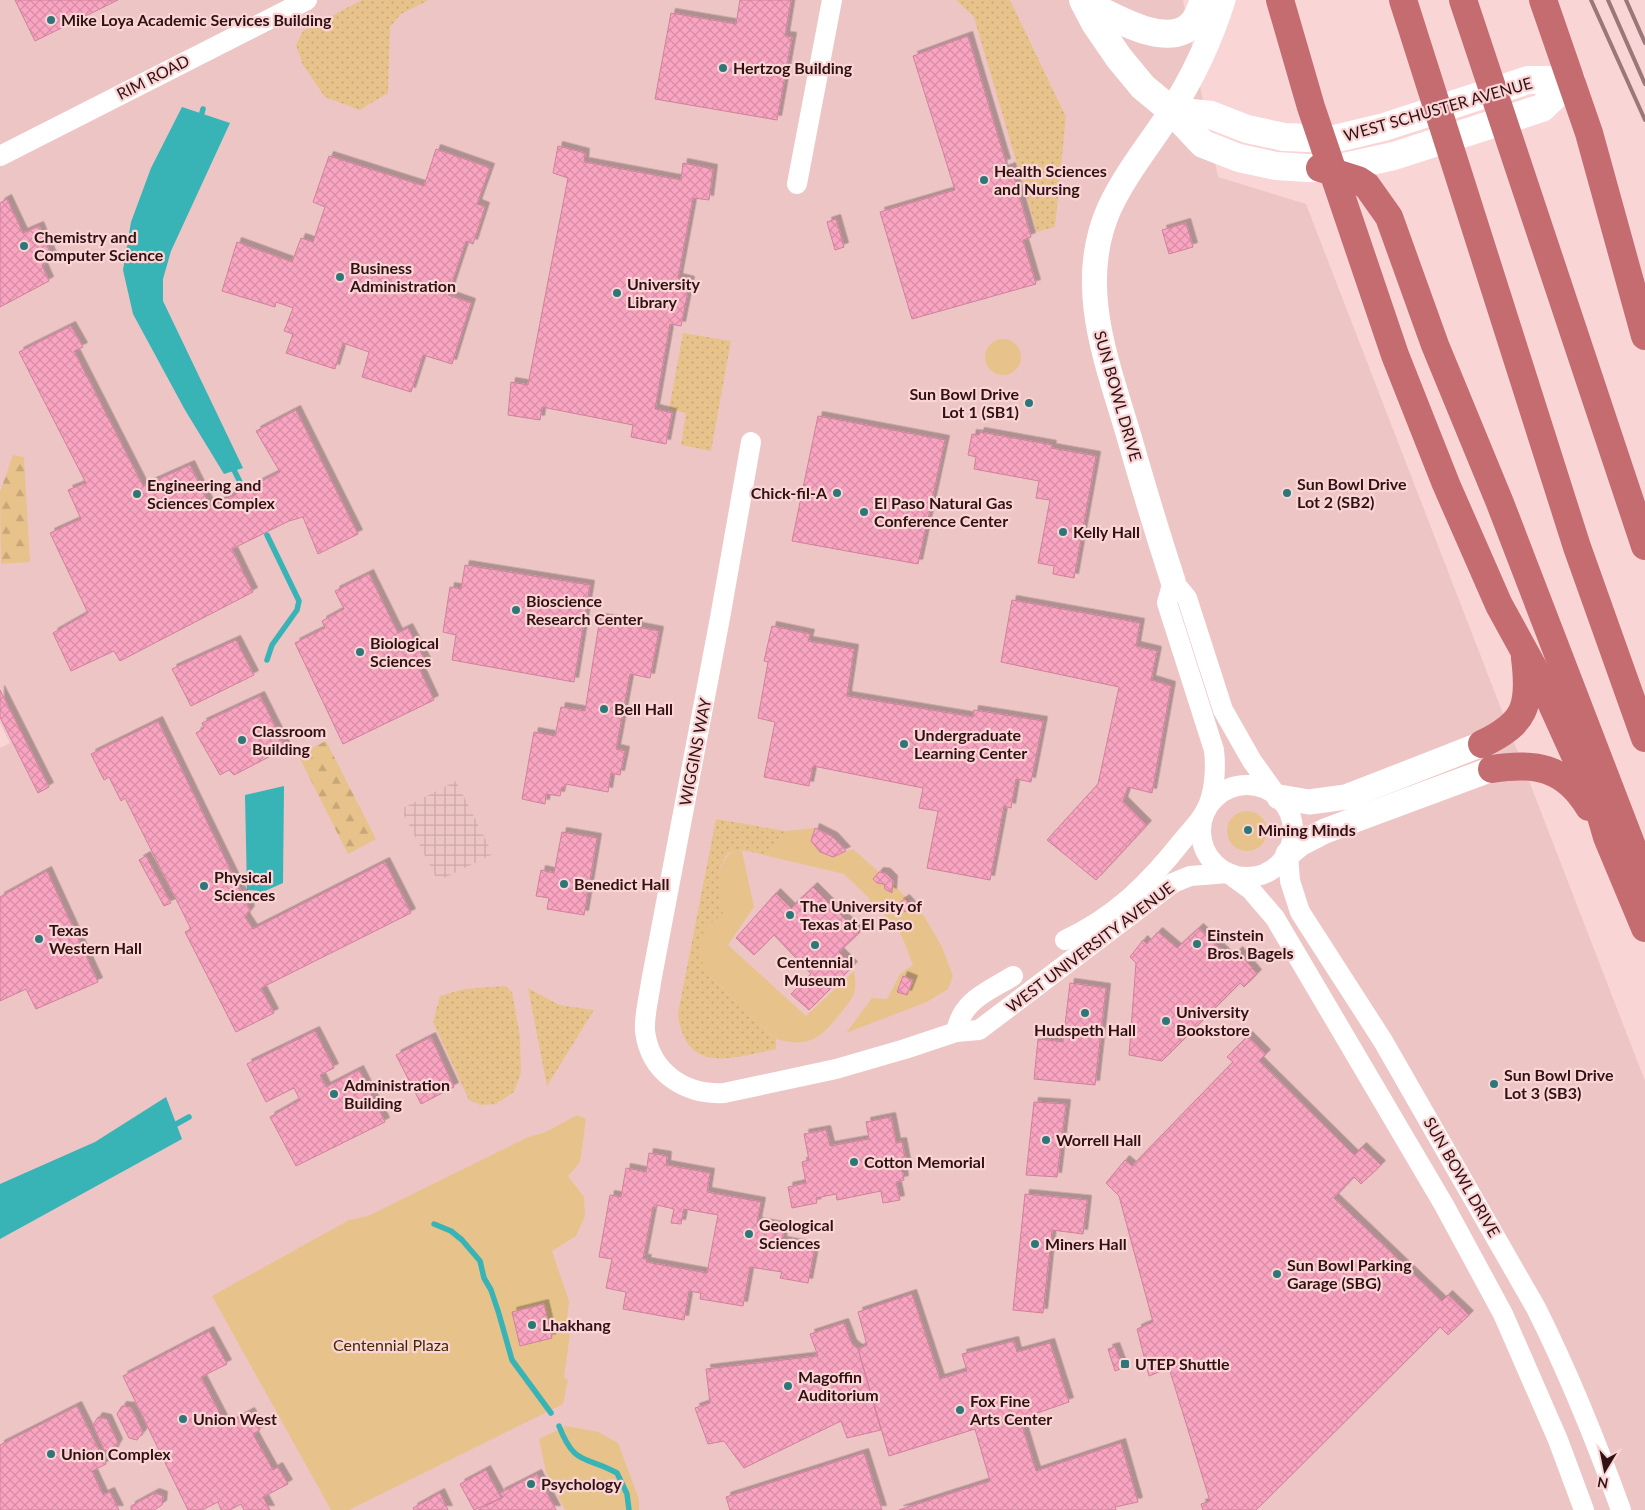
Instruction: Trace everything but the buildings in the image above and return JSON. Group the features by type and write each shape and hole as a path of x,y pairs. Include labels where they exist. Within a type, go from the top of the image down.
{"highway":[{"path":"1280,0 1311,106 1395,355 1446,484 1499,605 1544,687 1598,806 1607,837 1645,928"},
{"path":"1403,0 1464,186 1577,547 1645,738"},
{"path":"1463,0 1645,546"},
{"path":"1543,0 1572,80 1594,152 1645,336"},
{"path":"1320,168 1345,174 1367,186 1389,217 1435,345 1500,504 1645,880"},
{"path":"1482,744 1514,726 1521,715 1527,700 1528,682 1524,650"},
{"path":"1492,769 1516,765 1538,766 1559,774 1583,797 1607,837"}],"main road":[{"path":"1084,1 1150,32 1166,35 1183,32 1192,24 1204,0"},
{"name":"WEST SCHUSTER AVENUE","path":"1084,1 1118,58 1143,87 1172,111 1204,144 1223,152 1276,166 1344,167 1374,161 1542,108 1572,80"},
{"name":"WEST SCHUSTER AVENUE","path":"1172,111 1212,115 1247,129 1284,137 1334,139 1384,127 1528,80 1572,80"}],"street":[{"name":"RIM ROAD","path":"0,156 307,0"},
{"path":"797,184 832,0"},
{"name":"SUN BOWL DRIVE","path":"1206,810 1215,772 1214,750 1167,603 1173,581 1098,330 1094,286 1096,254 1110,208 1128,176 1172,111 1209,38 1223,0"},
{"name":"WIGGINS WAY","path":"654,1061 645,1030 651,982 720,618 750,442"},
{"path":"1173,581 1187,598 1223,710 1252,761 1287,809 1293,828 1288,854"},
{"path":"1482,744 1339,799 1309,802 1279,797 1256,786 1235,787 1217,796 1206,810 1203,821 1202,843 1212,861 1228,873 1244,877 1260,875 1278,865 1300,844 1325,831 1492,769"},
{"name":"WEST UNIVERSITY AVENUE","path":"1065,940 1094,927 1131,897 1154,875 1206,810"},
{"name":"SUN BOWL DRIVE","path":"1288,854 1290,881 1300,912 1383,1041 1536,1308 1592,1428 1621,1510"},
{"name":"SUN BOWL DRIVE","path":"1228,873 1251,890 1275,918 1444,1205 1518,1344 1558,1440 1584,1510"},
{"name":"WEST UNIVERSITY AVENUE","path":"654,1061 668,1076 687,1088 711,1093 724,1092 836,1069 956,1032 979,1030 1173,883 1198,875 1228,873"},
{"name":"WEST UNIVERSITY AVENUE","path":"956,1032 959,1017 963,1010 979,997 1013,976"}],"shaded area":[{"name":"The University of Texas at El Paso","path":"0,0 1183,0 1218,177 1306,204 1645,1081 1645,1510 0,1510 0,748 10,743 0,723"},
{"path":"456,781 493,854 438,881 401,809"}],"green space":[{"path":"362,0 429,0 401,14 390,27 388,93 360,110 325,97 303,65 296,45 303,31"},
{"path":"956,0 1010,0 1066,117 1055,227 1037,232 974,17"},
{"path":"683,333 731,341 711,451 681,445 686,413 669,409"},
{"path":"1003,339 1010,340 1016,344 1020,350 1020,364 1016,370 1010,374 1003,375 996,374 990,370 986,364 985,357 986,350 990,344 996,340"},
{"path":"13,455 24,457 30,562 1,564 0,492"},
{"path":"326,741 376,839 348,854 298,755"},
{"path":"1247,811 1261,817 1267,831 1261,845 1247,851 1233,845 1227,831 1233,817"},
{"path":"716,819 785,831 768,856 734,851 723,861 720,869 719,889 724,913 704,930 706,973 776,1039 776,1049 728,1058 713,1058 700,1054 690,1046 682,1033 678,1013"},
{"path":"815,828 811,841 820,852 833,857 853,849 879,872 890,876 894,885 924,916 942,947 953,976 948,989 927,1002 846,1033 872,998 887,999 900,974 913,965 902,938 893,923 880,912 870,907 869,898 844,874 768,856 785,831"},
{"path":"737,850 742,851 754,907 728,945 806,1016 854,971 855,991 851,1000 826,1030 819,1036 805,1042 787,1042 776,1039 706,973 699,952 704,930 723,913 718,887 721,869 724,861"},
{"path":"505,986 512,992 520,1037 521,1073 514,1092 496,1104 480,1105 469,1100 433,1022 440,996 464,989"},
{"path":"528,988 559,1005 594,1010 547,1086"},
{"name":"Centennial Plaza","path":"577,1115 586,1119 580,1162 568,1176 584,1197 585,1216 576,1236 552,1251 569,1301 566,1332 570,1334 564,1378 568,1380 563,1404 349,1510 331,1510 212,1296 349,1220 368,1216 528,1137 546,1132"},
{"path":"566,1426 598,1432 618,1443 639,1499 639,1510 565,1510 546,1472 539,1439"}],"water":[{"path":"182,107 230,123 171,251 163,279 163,301 243,468 224,474 185,410 133,314 123,270 131,222 151,168"},
{"path":"284,786 283,883 265,891 247,890 245,795"},
{"path":"166,1097 182,1139 0,1239 0,1184 95,1142"}],"waterway":[{"path":"200,120 203,109"},
{"path":"231,464 240,482"},
{"path":"267,535 299,601 297,610 272,645 267,660"},
{"path":"260,884 260,896"},
{"path":"171,1127 189,1117"},
{"path":"434,1224 451,1231 462,1240 480,1261 484,1278 491,1290 499,1314 512,1360 551,1413"},
{"path":"559,1426 570,1448 576,1454 617,1473 627,1494 629,1510"}],"railway":[{"path":"1591,0 1645,120"},
{"path":"1608,0 1645,84"},
{"path":"1626,0 1645,43"}],"place":[{"name":"Mike Loya Academic Services Building","path":"51,20"},
{"name":"Hertzog Building","path":"723,68"},
{"name":"Health Sciences and Nursing","path":"984,180"},
{"name":"Chemistry and Computer Science","path":"24,246"},
{"name":"Business Administration","path":"340,277"},
{"name":"University Library","path":"617,293"},
{"name":"Sun Bowl Drive Lot 1 (SB1)","path":"1029,403"},
{"name":"Chick-fil-A","path":"837,493"},
{"name":"Sun Bowl Drive Lot 2 (SB2)","path":"1287,493"},
{"name":"Engineering and Sciences Complex","path":"137,494"},
{"name":"El Paso Natural Gas Conference Center","path":"864,512"},
{"name":"Kelly Hall","path":"1063,532"},
{"name":"Bioscience Research Center","path":"516,610"},
{"name":"Biological Sciences","path":"360,652"},
{"name":"Bell Hall","path":"604,709"},
{"name":"Classroom Building","path":"242,740"},
{"name":"Undergraduate Learning Center","path":"904,744"},
{"name":"Mining Minds","path":"1248,830"},
{"name":"Benedict Hall","path":"564,884"},
{"name":"Physical Sciences","path":"204,886"},
{"name":"The University of Texas at El Paso","path":"790,915"},
{"name":"Texas Western Hall","path":"39,939"},
{"name":"Einstein Bros. Bagels","path":"1197,944"},
{"name":"Centennial Museum","path":"815,945"},
{"name":"Hudspeth Hall","path":"1085,1013"},
{"name":"University Bookstore","path":"1166,1021"},
{"name":"Sun Bowl Drive Lot 3 (SB3)","path":"1494,1084"},
{"name":"Administration Building","path":"334,1094"},
{"name":"Worrell Hall","path":"1046,1140"},
{"name":"Cotton Memorial","path":"854,1162"},
{"name":"Geological Sciences","path":"749,1234"},
{"name":"Miners Hall","path":"1035,1244"},
{"name":"Sun Bowl Parking Garage (SBG)","path":"1277,1274"},
{"name":"Lhakhang","path":"532,1325"},
{"name":"UTEP Shuttle","path":"1125,1364"},
{"name":"Magoffin Auditorium","path":"788,1386"},
{"name":"Fox Fine Arts Center","path":"960,1410"},
{"name":"Union West","path":"183,1419"},
{"name":"Union Complex","path":"51,1454"},
{"name":"Psychology","path":"531,1484"}]}
